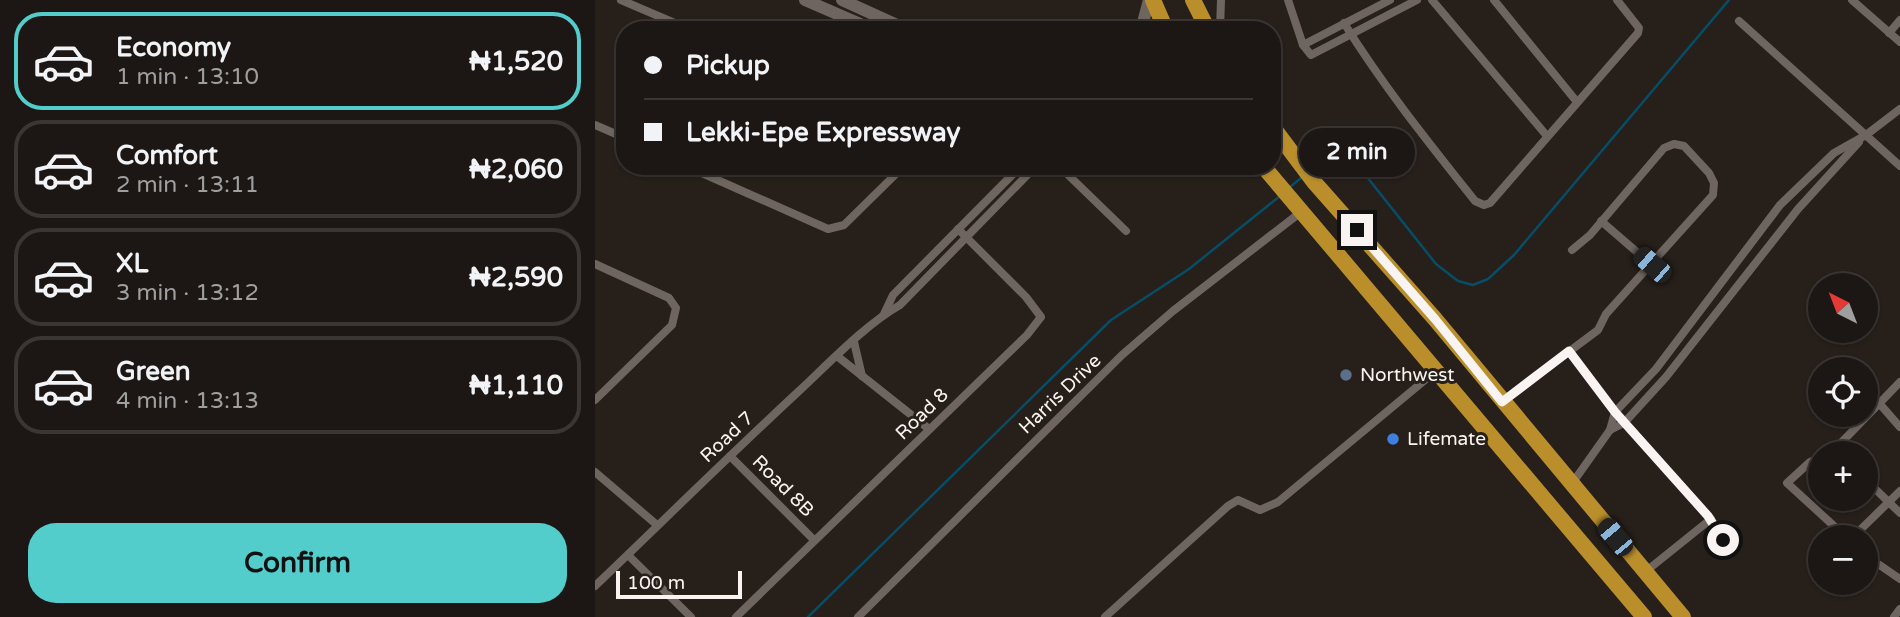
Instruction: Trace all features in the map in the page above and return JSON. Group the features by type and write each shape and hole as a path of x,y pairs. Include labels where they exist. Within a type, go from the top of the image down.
{"highway":[{"path":"1151,0 1162,21"},
{"path":"1193,0 1203,21"},
{"path":"1281,139 1314,182 1435,319 1683,617"},
{"path":"1270,175 1644,617"}],"street":[{"path":"621,0 670,21"},
{"path":"805,0 853,21"},
{"path":"842,0 888,21"},
{"path":"1144,21 1151,0"},
{"path":"1220,21 1221,0"},
{"path":"1288,0 1303,45 1311,55 1417,0"},
{"path":"1303,45 1390,0"},
{"path":"1432,0 1547,136"},
{"path":"1494,0 1577,102"},
{"path":"1344,23 1404,111 1479,204 1490,203 1638,33 1639,28 1617,0"},
{"path":"1851,0 1900,42"},
{"path":"1889,33 1900,20"},
{"path":"1739,21 1900,166"},
{"path":"1610,430 1624,423 1666,377 1798,209 1866,135 1900,108"},
{"path":"595,125 616,134"},
{"path":"1571,485 1610,430 1615,412 1656,369 1780,205 1834,153 1866,135"},
{"path":"1502,402 1598,330 1606,314 1713,195 1714,183 1709,173 1683,146 1674,144 1664,148 1590,235 1572,250"},
{"path":"706,175 828,229 844,225 895,175"},
{"name":"Road 7","path":"884,314 893,295 1012,175"},
{"name":"Road 7","path":"595,586 657,524 837,356 884,314 900,305 1027,175"},
{"path":"1068,175 1126,231"},
{"name":"Harris Drive","path":"858,617 1122,355 1296,207"},
{"path":"1601,220 1652,265"},
{"name":"Road 8","path":"736,617 1027,335 1041,317 1026,297 958,229"},
{"path":"930,257 937,265"},
{"path":"595,264 669,298 676,308 672,324 595,400"},
{"path":"1724,279 1735,289"},
{"path":"854,342 862,376"},
{"path":"1569,351 1624,423 1711,519 1723,540"},
{"path":"837,356 929,429"},
{"path":"1105,617 1228,506 1238,500 1260,510 1278,502 1437,370"},
{"path":"1846,441 1900,382"},
{"path":"1879,403 1900,427"},
{"name":"Road 8B","path":"730,456 814,540"},
{"path":"1808,464 1787,483 1808,502"},
{"path":"595,472 657,524"},
{"path":"1865,525 1900,491"},
{"path":"1878,492 1900,513"},
{"path":"1818,511 1833,525"},
{"path":"1644,572 1711,519"},
{"path":"628,555 691,617"},
{"path":"1878,564 1900,579"},
{"path":"1894,617 1900,609"}],"waterway":[{"path":"1312,169 1336,150 1348,153 1436,264 1458,281 1473,285 1488,279 1514,255 1729,0"},
{"path":"1290,187 1301,178"},
{"path":"808,617 1111,320 1189,269 1280,196"}],"place":[{"name":"Northwest","path":"1346,375"},
{"name":"Lifemate","path":"1393,439"}],"route":[{"path":"1357,230 1435,319 1502,402 1569,351 1615,412 1708,516 1723,540"}]}
